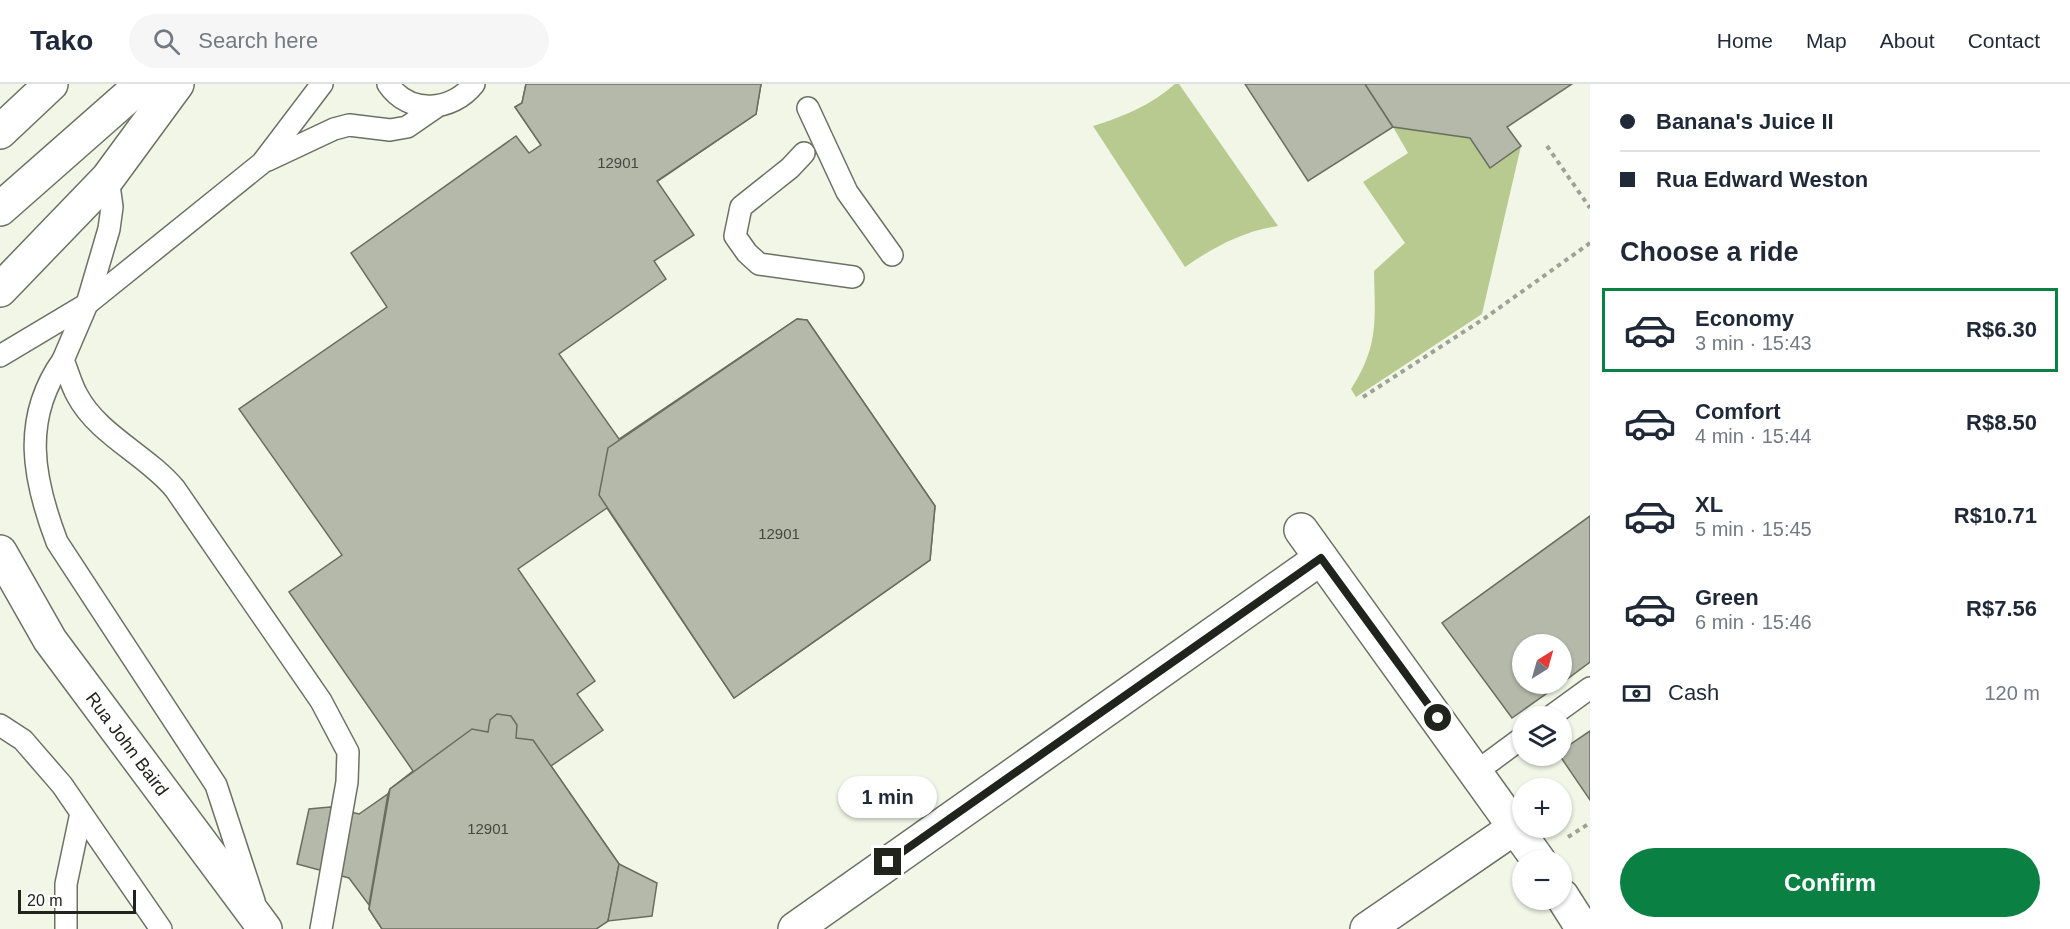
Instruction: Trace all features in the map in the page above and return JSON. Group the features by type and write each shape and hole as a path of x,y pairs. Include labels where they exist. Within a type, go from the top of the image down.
{"main road":[{"path":"0,132 51,84"},
{"path":"0,209 142,84"},
{"path":"0,290 108,178 177,84"},
{"path":"1301,530 1512,821"},
{"name":"Rua John Baird","path":"0,552 50,639 264,927"},
{"path":"795,929 1321,558"},
{"path":"1367,929 1512,829"},
{"path":"1533,838 1550,850"},
{"path":"1571,910 1583,929"}],"lane":[{"path":"262,163 322,84"},
{"path":"388,84 404,99 419,106 436,107 452,103 466,94 474,84"},
{"path":"0,356 87,304 262,163 334,129 349,125 390,130 407,127 436,107"},
{"path":"808,108 847,192 892,255"},
{"path":"804,153 790,168 741,207 735,236 747,254 759,264 853,277"},
{"path":"108,178 112,207 109,229 87,304 63,360 49,380 36,426 35,469 42,502 57,542 216,785 264,927"},
{"path":"63,360 78,397 98,420 164,475 175,489 321,701 348,752 347,782 321,929"},
{"path":"1565,706 1590,688"},
{"path":"0,725 23,740 45,764 161,929"},
{"path":"1476,772 1512,745"},
{"path":"66,929 66,884 81,813"}],"path":[{"path":"1547,146 1590,208"},
{"path":"1363,397 1485,318 1590,243"},
{"path":"1552,850 1590,823"}],"green space":[{"path":"1175,84 1179,84 1278,226 1265,228 1229,241 1185,267 1093,126 1136,110"},
{"path":"1393,127 1470,138 1490,167 1521,146 1482,314 1356,397 1351,389 1367,359 1375,319 1374,271 1405,243 1363,182 1408,153"}],"building":[{"path":"526,84 761,84 756,114 595,224 515,107 522,103"},
{"path":"526,84 761,84 756,114 657,181 694,235 654,261 666,279 559,354 619,439 797,319 807,320 935,506 930,560 734,698 607,508 518,569 595,681 577,694 603,730 551,766 619,864 608,921 596,929 382,929 369,909 388,794 390,789 413,771 289,592 342,555 239,409 387,307 351,253 516,136 529,153 541,145 515,107 522,103"},
{"path":"1245,84 1365,84 1393,127 1308,181"},
{"path":"1365,84 1572,84 1507,127 1521,146 1490,168 1470,138 1393,127"},
{"path":"797,319 807,320 935,506 930,560 734,698 599,495 608,448"},
{"path":"1590,516 1590,662 1572,676 1572,634 1512,634 1512,694 1546,694 1529,706 1512,706 1512,718 1442,623"},
{"path":"497,714 511,716 517,725 516,738 533,740 619,864 608,921 596,929 382,929 369,909 390,789 472,729 488,732 490,720"},
{"path":"1590,731 1590,800 1567,766 1572,766 1572,743"},
{"path":"388,794 369,905 349,878 297,864 309,809 330,807 359,814"},
{"path":"619,864 657,883 652,916 608,921"}],"route":[{"path":"888,862 1321,558 1438,718"}]}
